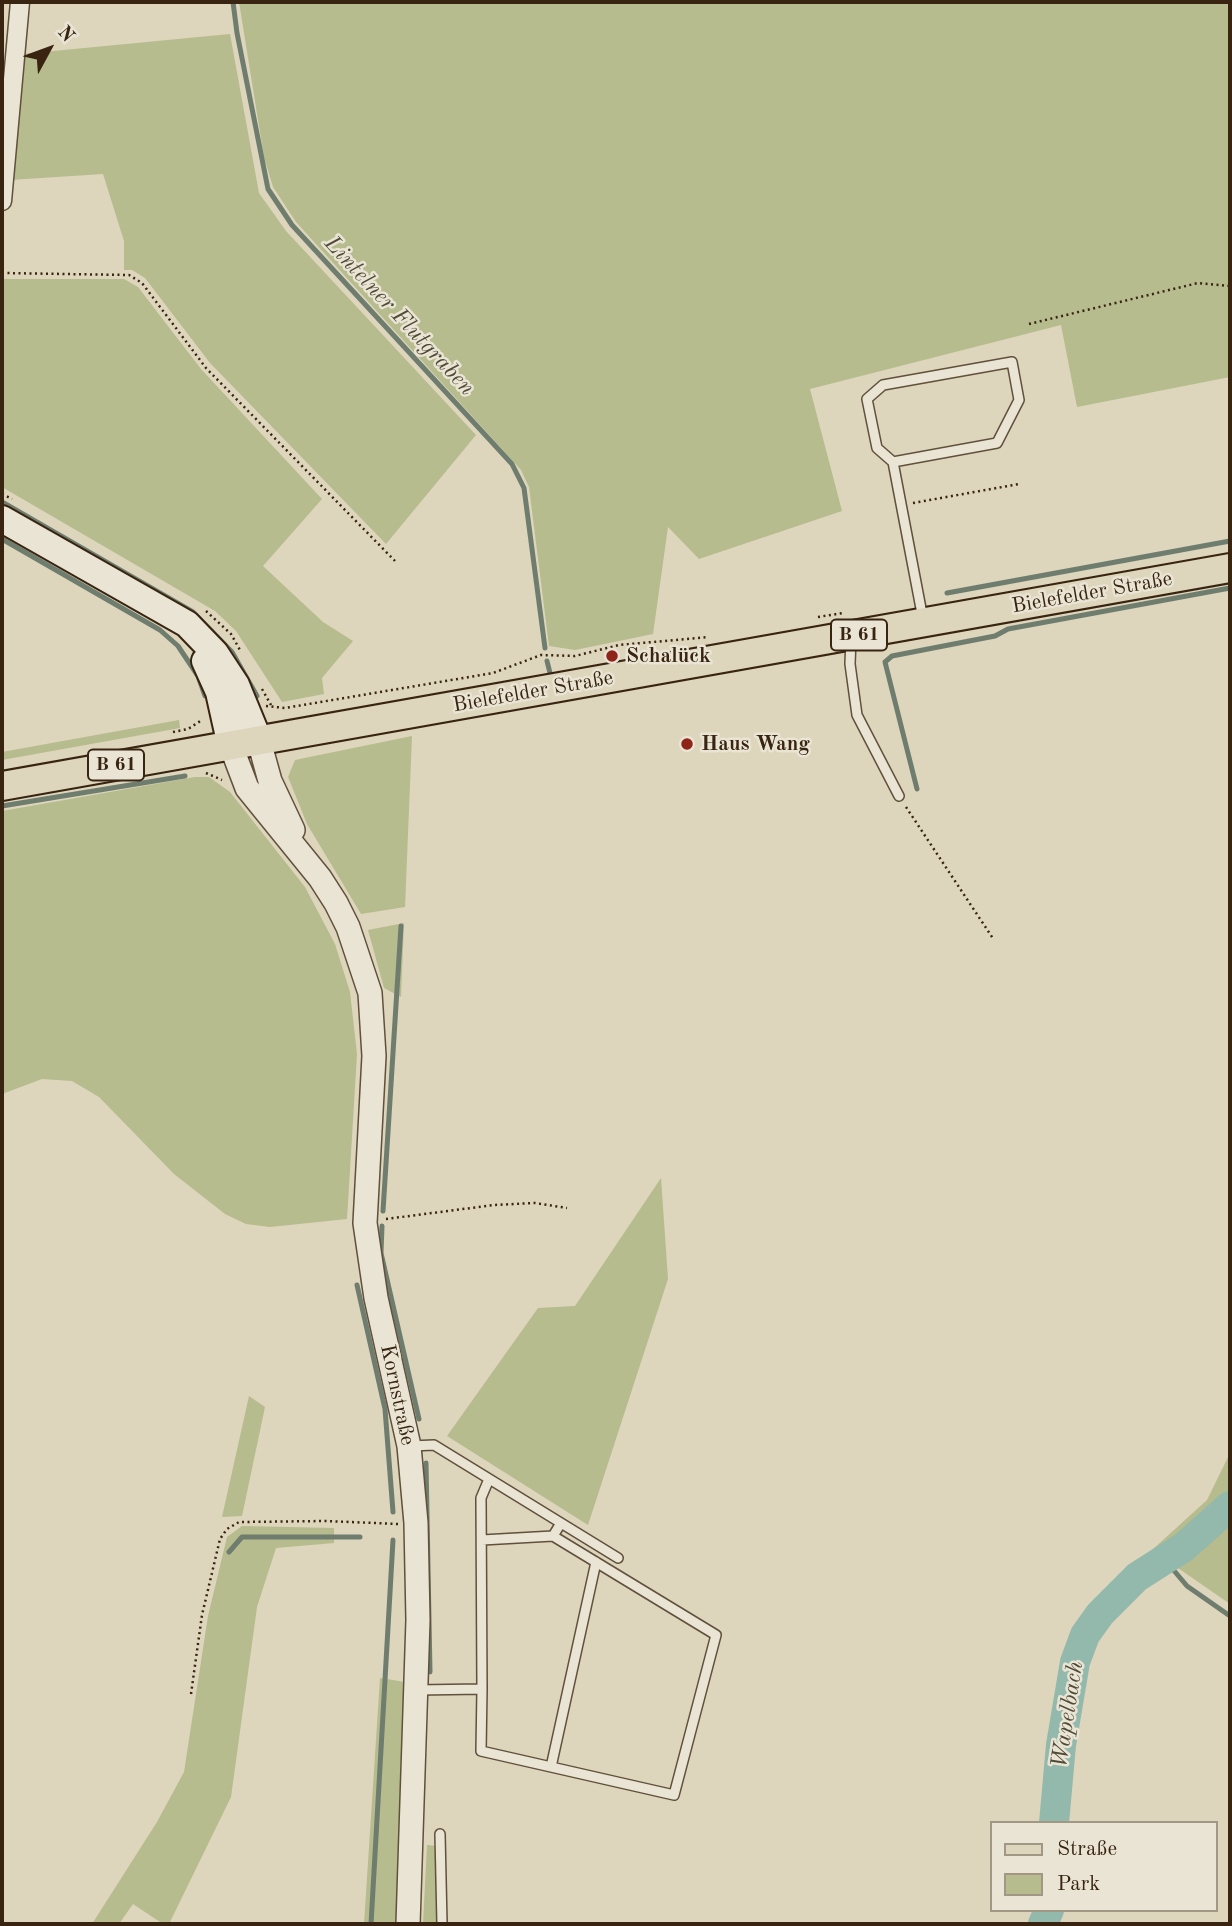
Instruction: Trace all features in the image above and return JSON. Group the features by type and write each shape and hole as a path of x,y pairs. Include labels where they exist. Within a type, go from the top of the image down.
{"main road":[{"path":"2,519 187,624 215,653 236,685 258,741"},
{"name":"Bielefelder Straße","path":"2,786 190,740 231,746 1230,568"},
{"path":"117,585 181,631 205,662 219,692 231,746"}],"street":[{"path":"2,201 20,2"},
{"name":"Kornstraße","path":"258,741 274,791 320,878 370,993 374,1056 365,1223 373,1285 409,1446 416,1523 417,1690 408,1924"},
{"name":"Kornstraße","path":"231,746 247,788 320,878"}],"lane":[{"path":"894,462 997,443 1019,400 1012,362 883,386 867,399 877,448 894,462 924,623"},
{"path":"851,636 850,664 857,715 899,796"},
{"path":"409,1446 434,1445 618,1558"},
{"path":"482,1540 553,1536 716,1635 674,1795 481,1751 481,1498 489,1479"},
{"path":"553,1536 561,1523"},
{"path":"551,1767 596,1562"},
{"path":"417,1690 482,1689"},
{"path":"440,1833 442,1924"}],"path":[{"path":"2,273 129,275 142,283 206,368 395,561"},
{"path":"1029,324 1198,283 1230,286"},
{"path":"902,505 1019,484"},
{"path":"190,740 198,771 214,774 224,782"},
{"path":"899,796 994,940"},
{"path":"365,1223 417,1213 494,1205 535,1203 567,1208"},
{"path":"191,1694 202,1615 220,1539 228,1529 239,1522 416,1523"}],"green space":[{"path":"239,2 1230,2 1230,377 1077,407 1061,325 810,389 842,511 699,559 668,527 653,634 575,650 549,646 529,487 521,470 296,222 273,187 264,157"},
{"path":"230,34 259,193 286,231 476,435 386,544 210,363 145,278 132,270 124,270 124,241 103,174 10,180 22,54"},
{"path":"2,279 124,279 138,287 201,369 322,499 263,566 323,622 353,641 322,678 324,694 282,702 236,631 215,611 2,487"},
{"path":"179,720 180,728 2,760 2,752"},
{"path":"412,736 405,907 361,914 307,824 288,777 295,760"},
{"path":"195,777 209,777 230,792 305,887 335,944 350,992 357,1054 347,1219 270,1227 246,1224 225,1214 174,1174 99,1097 72,1081 42,1079 2,1094 2,811"},
{"path":"404,923 401,997 384,988 368,930"},
{"path":"661,1178 668,1279 588,1525 447,1436 538,1308 575,1306"},
{"path":"249,1396 265,1407 242,1516 222,1517"},
{"path":"1230,1453 1230,1604 1152,1550 1207,1500"},
{"path":"242,1526 334,1528 334,1543 276,1548 257,1607 231,1797 169,1924 163,1924 133,1904 119,1924 92,1924 157,1822 184,1772 208,1616 227,1537"},
{"path":"380,1678 405,1682 396,1924 364,1924"},
{"path":"427,1845 437,1846 438,1924 423,1924"}],"waterway":[{"name":"Lintelner Flutgraben","path":"233,2 268,189 292,225 512,464 524,488 545,648"},
{"path":"2,502 193,612 232,652 257,696"},
{"path":"2,539 160,630 178,646 198,676 205,696"},
{"path":"947,593 1230,541"},
{"path":"917,789 885,662 892,656 995,636 1008,629 1230,588"},
{"name":"Lintelner Flutgraben","path":"547,661 550,673"},
{"path":"2,806 185,776"},
{"path":"383,1211 401,926"},
{"path":"382,1226 381,1253 419,1419"},
{"path":"357,1285 385,1409 393,1512"},
{"path":"426,1463 430,1672"},
{"name":"Wapelbach","path":"1054,1821 1061,1745 1075,1662 1085,1635 1100,1614 1137,1577 1184,1547 1230,1506"},
{"path":"229,1552 242,1537 360,1537"},
{"path":"371,1924 393,1540"},
{"path":"1165,1560 1187,1586 1230,1616"},
{"name":"Wapelbach","path":"1043,1924 1048,1912"}],"place":[{"name":"Schalück","path":"612,656"},
{"name":"Haus Wang","path":"687,744"}]}
